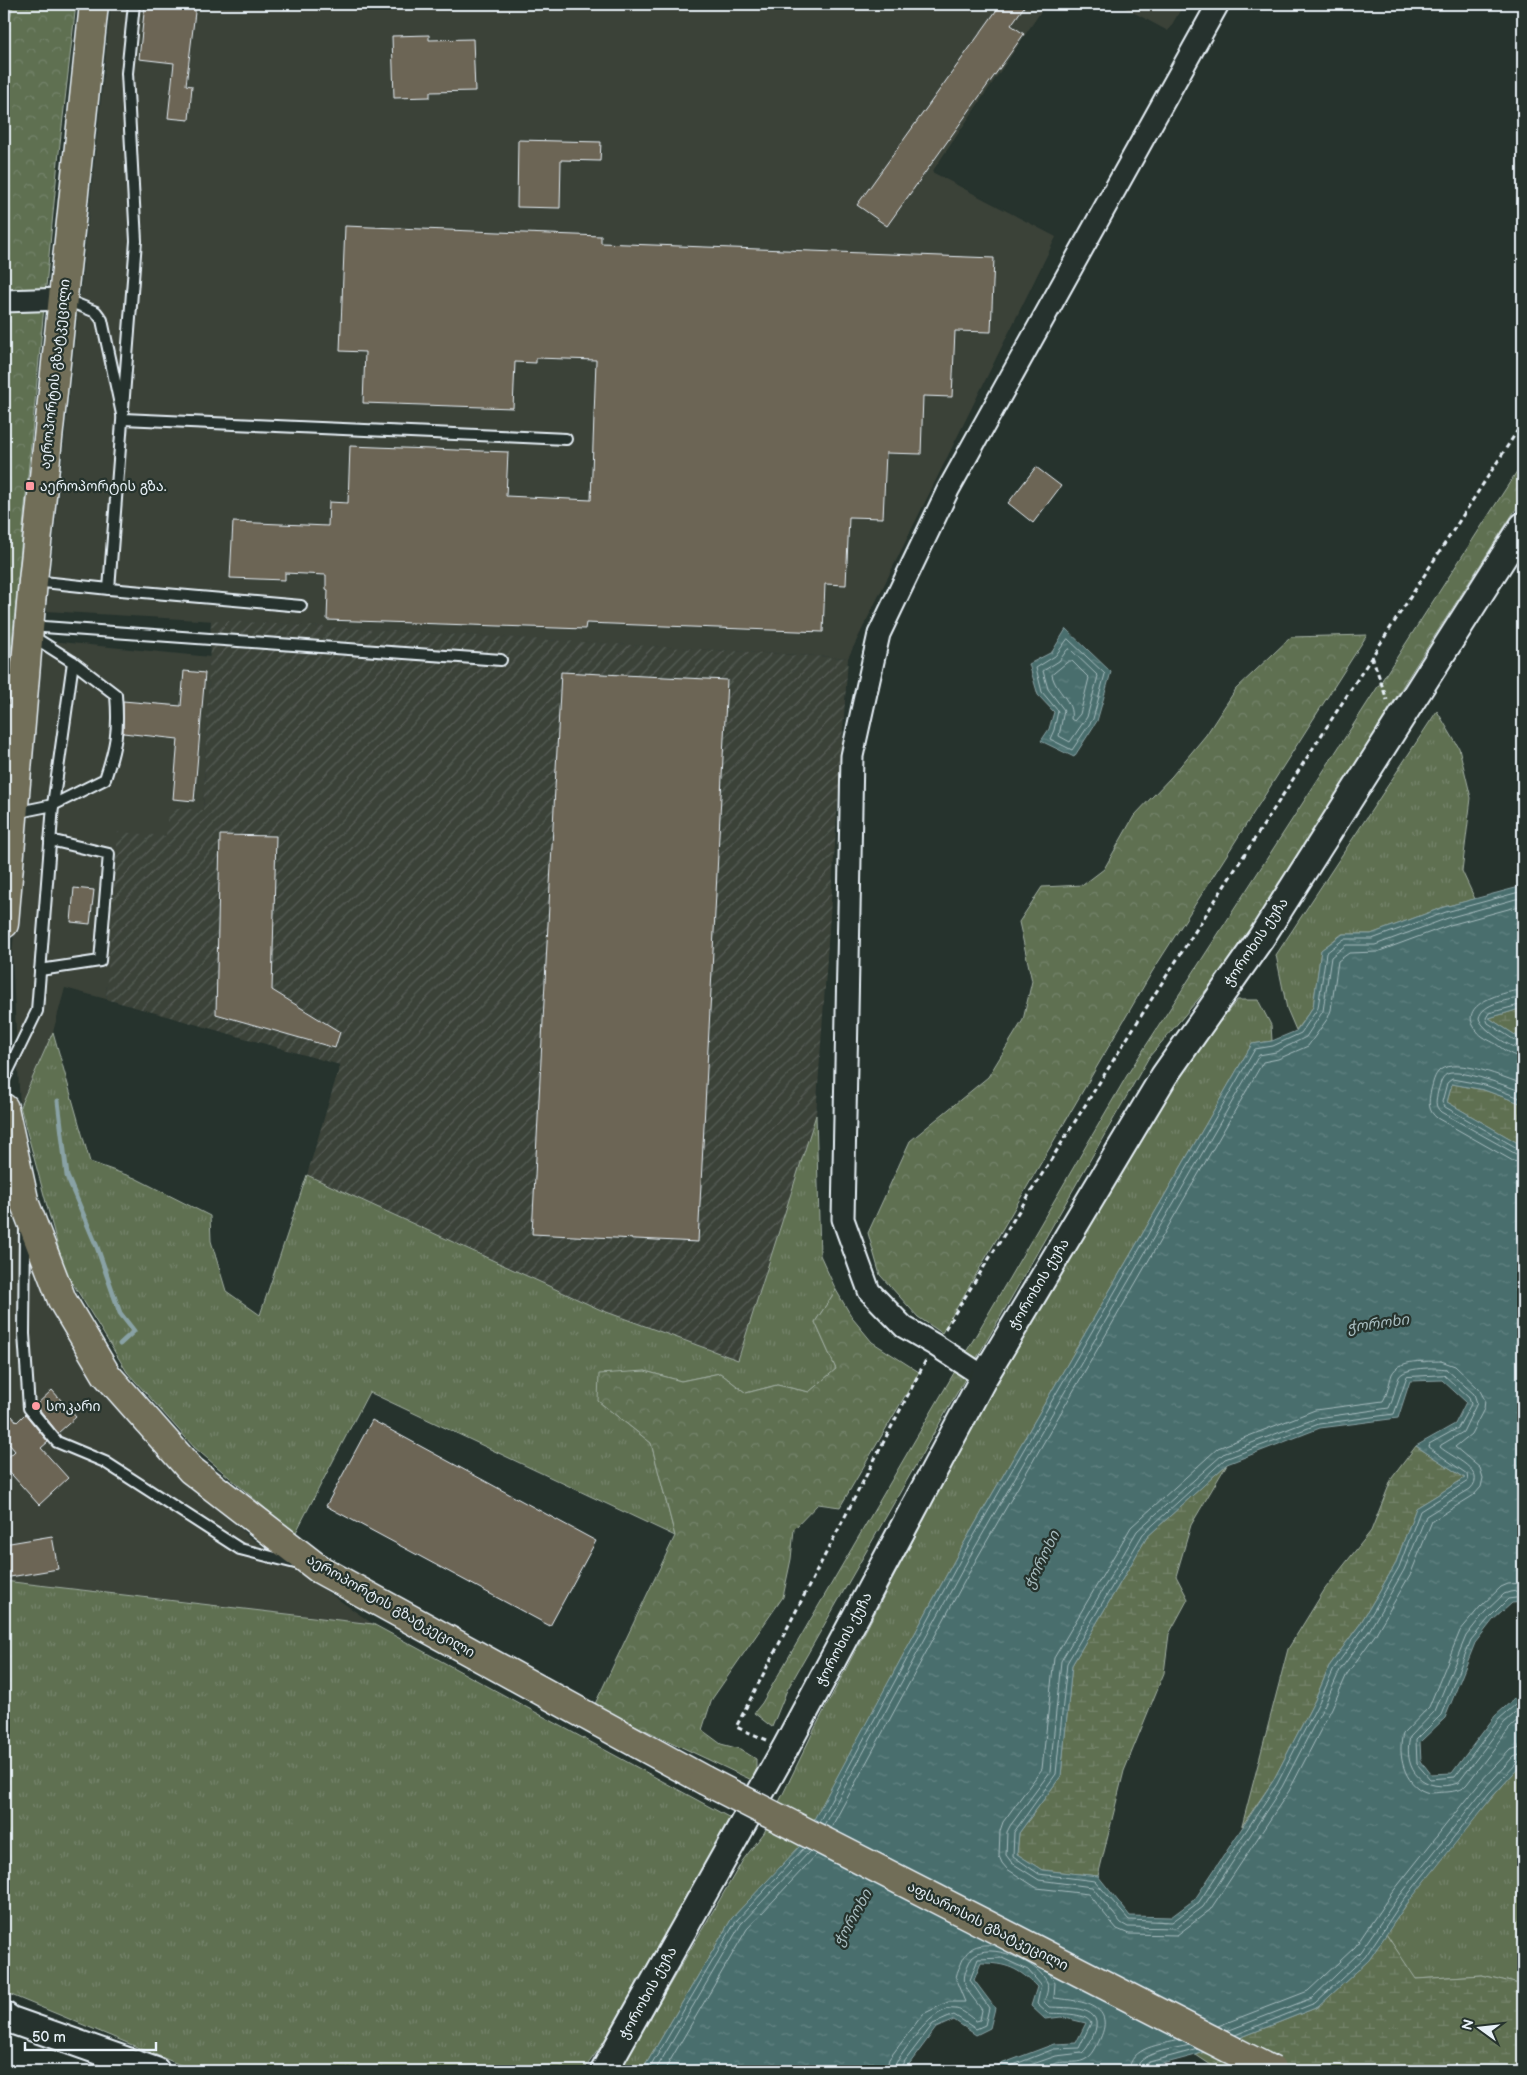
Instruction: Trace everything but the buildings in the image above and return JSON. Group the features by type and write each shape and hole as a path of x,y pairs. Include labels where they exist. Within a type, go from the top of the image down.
{"highway":[{"name":"აეროპორტის გზატკეცილი","path":"4,924 33,581 94,4"},
{"name":"აეროპორტის გზატკეცილი","path":"4,1108 25,1204 62,1300 106,1374 191,1470 319,1569 704,1780"},
{"name":"აფსაროსის გზატკეცილი","path":"704,1780 1273,2071"}],"street":[{"path":"984,1377 935,1344 904,1327 868,1291 843,1219 852,756 879,634 948,490 1218,4"},
{"path":"4,301 64,299"},
{"name":"ჭოროხის ქუჩა","path":"604,2071 786,1748 984,1377 1164,1076 1261,938 1523,526"},
{"path":"4,2015 10,2020 156,2071"}],"lane":[{"path":"109,589 136,241 127,74 134,4"},
{"path":"64,299 96,312 102,320 122,419"},
{"path":"122,419 566,439"},
{"path":"33,581 302,606"},
{"path":"29,630 501,660"},
{"path":"13,814 53,805 105,779 114,750 118,724 116,695 29,630"},
{"path":"4,1079 37,1011 53,805 73,662"},
{"path":"40,970 100,961 109,854 50,840"},
{"path":"25,1204 24,1334 29,1408 57,1442 105,1462 240,1549 319,1569"}],"path":[{"path":"786,1748 736,1727 914,1381 935,1344 1158,989 1523,422"},
{"path":"1372,656 1396,726"}],"shaded area":[{"path":"111,4 1046,4 932,172 1056,237 848,658 46,611"},
{"path":"1118,4 1184,4 1168,31"},
{"path":"211,620 848,658 816,1115 738,1360 601,1310 307,1175 340,1065 106,999 118,832 166,836 168,808 203,810"},
{"path":"40,640 210,657 203,811 166,836 107,986 106,999 65,988 53,1032 20,1106 12,956"},
{"path":"4,1196 46,1295 97,1384 140,1436 248,1536 373,1624 4,1581"}],"green space":[{"path":"4,4 13,4 4,47"},
{"path":"13,4 76,4 58,161 4,726 4,47"},
{"path":"1523,462 1523,498 1409,676 1277,893 1224,969 1149,1057 787,1690 772,1727 754,1713 762,1703 1129,1072"},
{"path":"1367,635 1152,972 942,1333 918,1317 880,1275 868,1233 910,1141 988,1077 1023,1020 1032,981 1019,922 1042,887 1083,885 1104,869 1134,816 1172,776 1206,735 1236,689 1291,637"},
{"path":"1437,711 1459,748 1471,798 1462,871 1475,899 1444,907 1371,934 1342,934 1321,950 1313,1007 1296,1030 1287,1009 1276,955"},
{"path":"1237,1000 1258,1000 1271,1025 1272,1041 1252,1044 960,1550 799,1848 732,1918 642,2071 619,2071 743,1860 764,1833 815,1728 996,1381 1177,1076"},
{"path":"1523,1008 1523,1040 1489,1018"},
{"path":"53,1032 90,1162 135,1178 210,1216 211,1241 226,1291 260,1315 307,1175 601,1310 738,1360 816,1115 820,1255 836,1290 815,1322 836,1369 809,1392 777,1385 746,1393 720,1373 681,1381 645,1371 598,1401 651,1443 675,1536 369,1392 295,1534 194,1447 127,1372 64,1269 20,1106"},
{"path":"1452,1084 1484,1090 1523,1104 1523,1146 1447,1102"},
{"path":"836,1290 853,1319 872,1342 919,1372 840,1507 818,1504 794,1529 791,1559 783,1597 712,1699 702,1730 721,1744 740,1749 756,1759 756,1782 594,1706 675,1536 651,1443 598,1401 599,1374 645,1371 681,1381 720,1373 746,1393 777,1385 809,1392 836,1369 815,1322"},
{"path":"1416,1446 1465,1478 1416,1508 1395,1565 1360,1624 1330,1665 1315,1700 1273,1781 1242,1826 1288,1649 1325,1589 1371,1531 1392,1478"},
{"path":"1227,1464 1191,1525 1176,1576 1188,1599 1169,1634 1164,1673 1124,1771 1098,1876 1042,1870 1017,1854 1019,1833 1061,1776 1072,1665 1147,1537"},
{"path":"4,1581 373,1624 734,1820 689,1892 601,2046 583,2071 195,2071 4,1992"},
{"path":"1523,1763 1523,1985 1482,1975 1415,1979 1386,1934 1452,1846"},
{"path":"1386,1934 1416,1979 1482,1975 1523,1985 1523,2070 1220,2071 1196,2055 1318,2007 1369,1960"}],"water":[{"path":"1066,629 1111,672 1097,721 1074,757 1041,741 1049,729 1054,712 1038,695 1029,664 1052,652"},
{"name":"ჭოროხი","path":"1523,886 1523,1008 1489,1018 1523,1040 1523,1104 1484,1090 1452,1084 1447,1102 1523,1146 1523,1602 1512,1603 1493,1620 1475,1643 1445,1718 1420,1742 1421,1761 1431,1774 1452,1773 1495,1716 1523,1691 1523,1763 1493,1796 1406,1905 1369,1960 1318,2007 1196,2055 1151,2067 1145,2071 988,2071 1001,2064 1054,2044 1076,2043 1086,2023 1061,2017 1045,2019 1031,2006 1037,1987 1024,1975 1012,1968 998,1964 981,1963 974,1980 995,2008 990,2028 976,2035 954,2020 936,2028 904,2071 642,2071 732,1918 799,1847 960,1550 1252,1044 1272,1041 1296,1031 1313,1007 1321,950 1343,934 1371,934 1444,907","holes":["1442,1380 1466,1402 1455,1424 1416,1446 1465,1478 1416,1508 1395,1565 1360,1624 1330,1665 1315,1700 1273,1781 1195,1899 1171,1917 1130,1916 1098,1876 1042,1870 1017,1854 1019,1833 1061,1776 1072,1665 1147,1537 1227,1464 1320,1428 1398,1418 1410,1381"]}],"waterway":[{"path":"58,1101 67,1176 97,1247 120,1313 134,1331 120,1344"}],"place":[{"name":"აეროპორტის გზა.","path":"30,486"},
{"name":"სოკარი","path":"36,1406"}]}
